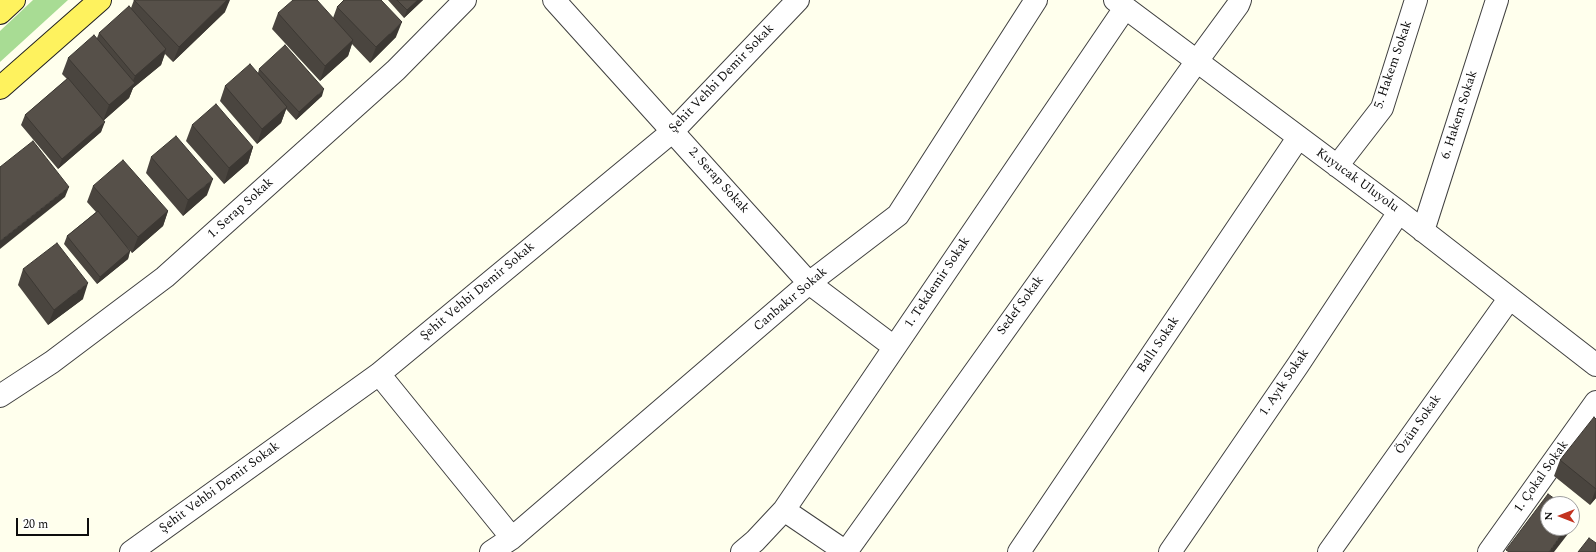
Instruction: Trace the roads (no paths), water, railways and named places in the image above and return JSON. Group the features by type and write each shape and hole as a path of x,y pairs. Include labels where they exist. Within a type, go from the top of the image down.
{"main road":[{"path":"0,13 14,0"},
{"path":"0,88 100,0"}],"street":[{"name":"1. Serap Sokak","path":"0,396 52,362 165,277 396,70 465,0"},
{"name":"2. Serap Sokak","path":"554,0 809,283 894,347"},
{"name":"Şehit Vehbi Demir Sokak","path":"131,552 379,374 673,131 798,0"},
{"name":"Canbakır Sokak","path":"491,552 512,538 809,283 898,214 1036,0"},
{"name":"Sedef Sokak","path":"846,552 1238,5 1240,0"},
{"name":"5. Hakem Sokak","path":"1337,166 1382,108 1416,0"},
{"name":"6. Hakem Sokak","path":"1423,231 1497,0"},
{"name":"Kuyucak Uluyolu","path":"1118,2 1423,231 1596,366"},
{"name":"1. Tekdemir Sokak","path":"742,552 756,541 784,510 894,347 1118,2"},
{"name":"Ballı Sokak","path":"1019,552 1298,138"},
{"name":"1. Ayık Sokak","path":"1170,552 1298,365 1398,212"},
{"name":"Özün Sokak","path":"1329,552 1509,299"},
{"path":"379,374 512,538"},
{"name":"1. Çokal Sokak","path":"1489,552 1596,402"},
{"path":"784,510 846,552"}]}
